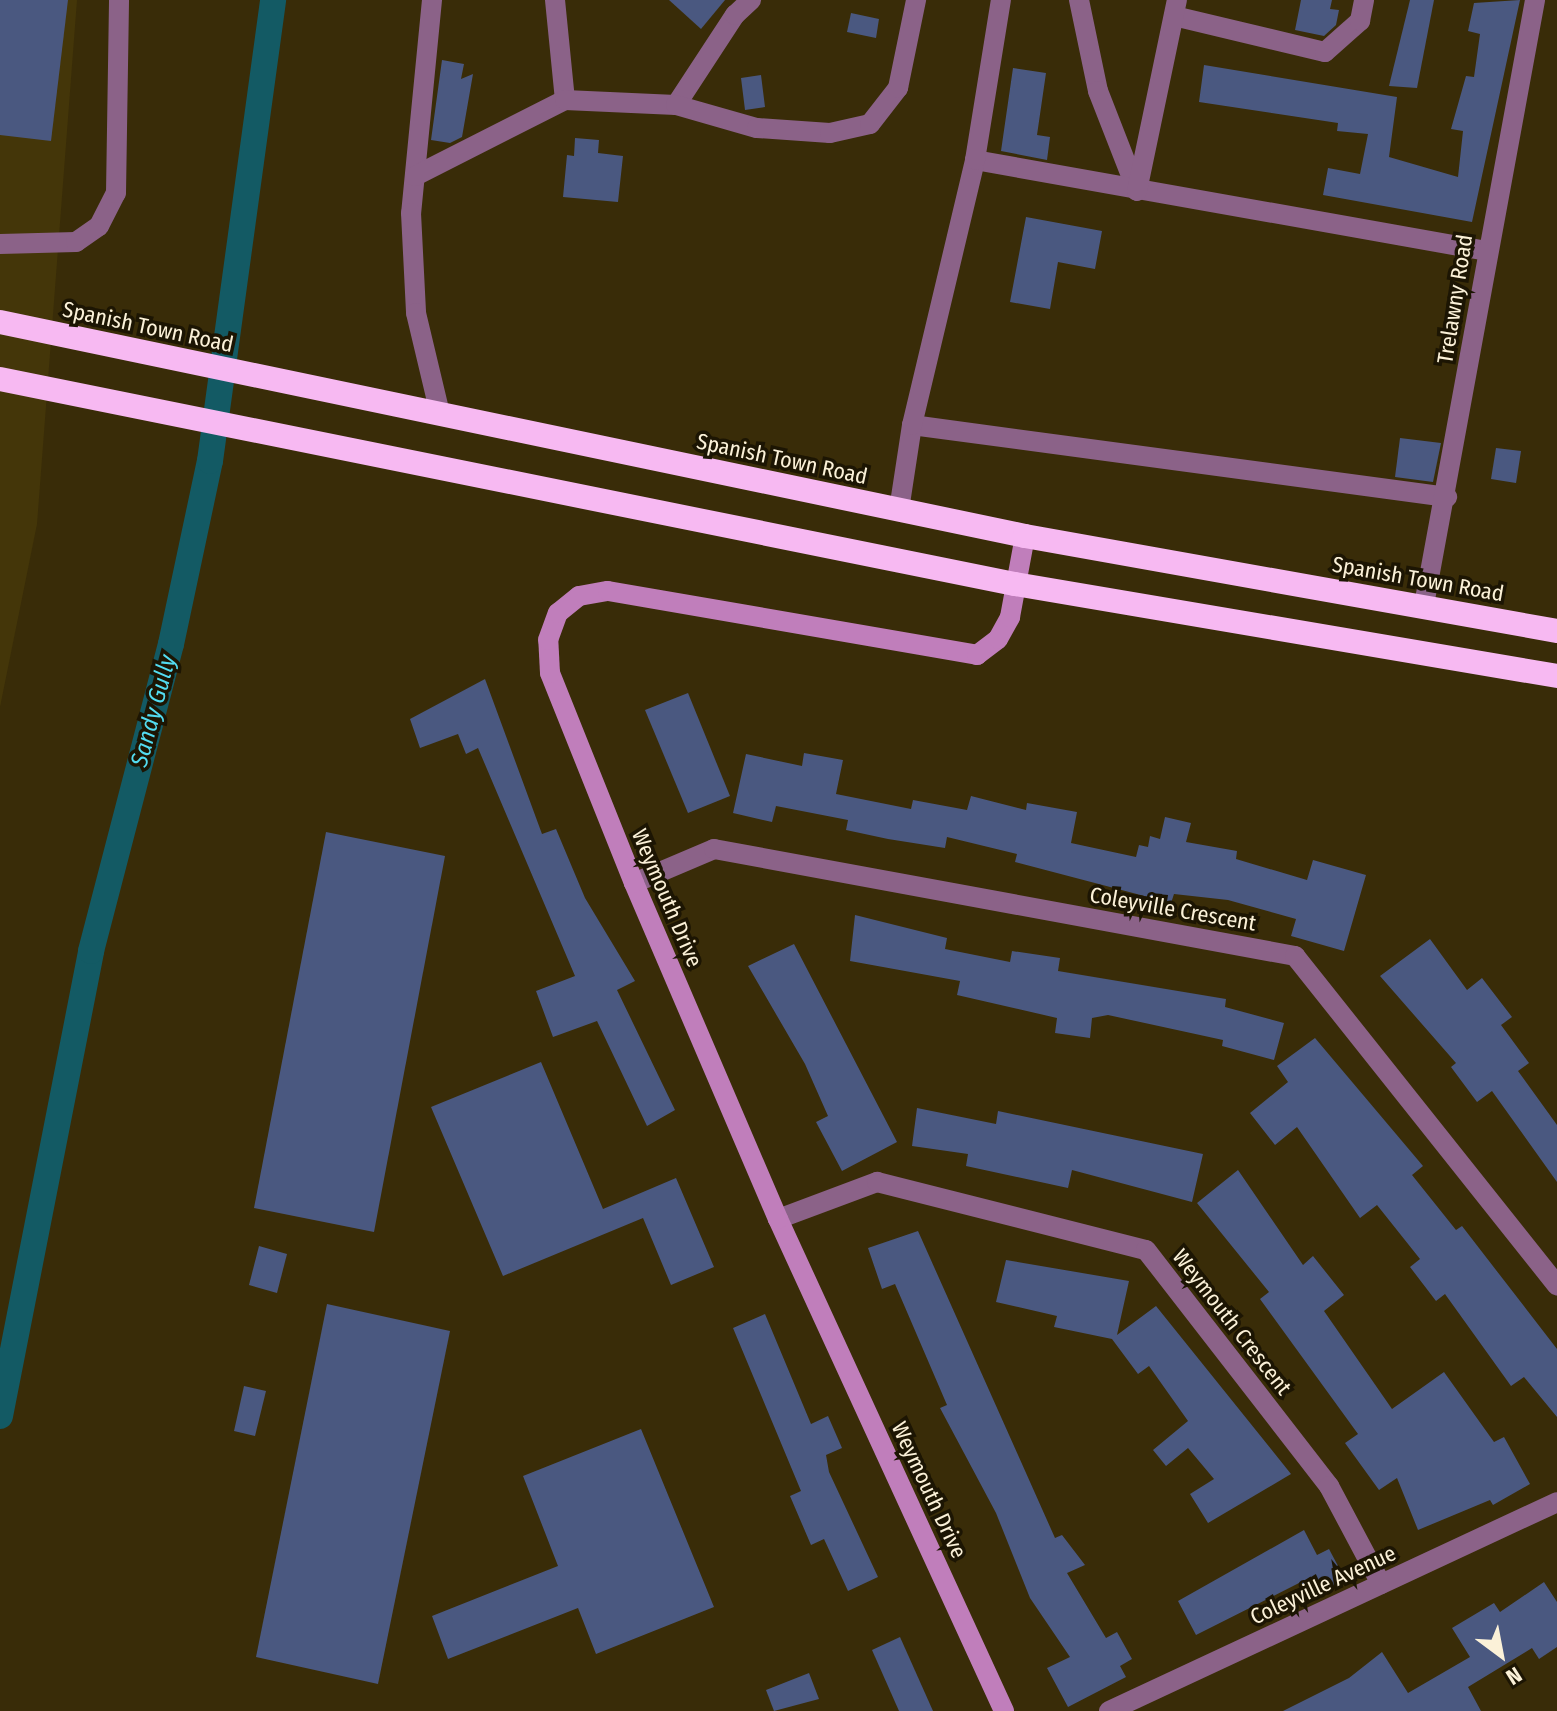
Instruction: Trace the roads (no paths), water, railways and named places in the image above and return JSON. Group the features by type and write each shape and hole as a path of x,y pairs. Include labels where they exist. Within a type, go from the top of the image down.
{"highway":[{"name":"Spanish Town Road","path":"2,323 1025,536 1557,631"},
{"path":"0,379 1015,584 1557,676"}],"street":[{"path":"0,244 76,242 99,226 116,193 119,0"},
{"path":"432,0 415,176 416,313 440,414"},
{"path":"555,0 565,100"},
{"path":"676,105 735,15 751,0"},
{"path":"415,176 565,100 676,105 757,128 830,133 870,124 898,88 916,0"},
{"path":"899,510 912,425 975,160 1001,0"},
{"path":"1079,0 1098,91 1137,191"},
{"path":"1137,191 1175,8 1325,52 1360,21 1364,0"},
{"name":"Trelawny Road","path":"1424,605 1447,497 1487,251 1535,0"},
{"path":"975,160 1487,251"},
{"path":"912,425 1447,497"},
{"name":"Weymouth Drive","path":"1004,1711 778,1219 634,883 550,673 548,640 558,613 579,596 608,591 977,655 998,639 1010,617 1025,536"},
{"name":"Coleyville Crescent","path":"634,883 714,849 1295,956 1557,1285"},
{"name":"Weymouth Crescent","path":"778,1219 877,1182 1146,1250 1329,1486 1381,1584"},
{"name":"Coleyville Avenue","path":"1109,1711 1557,1502"}],"waterway":[{"name":"Sandy Gully","path":"0,1416 91,951 171,644 210,461 273,0"}]}
